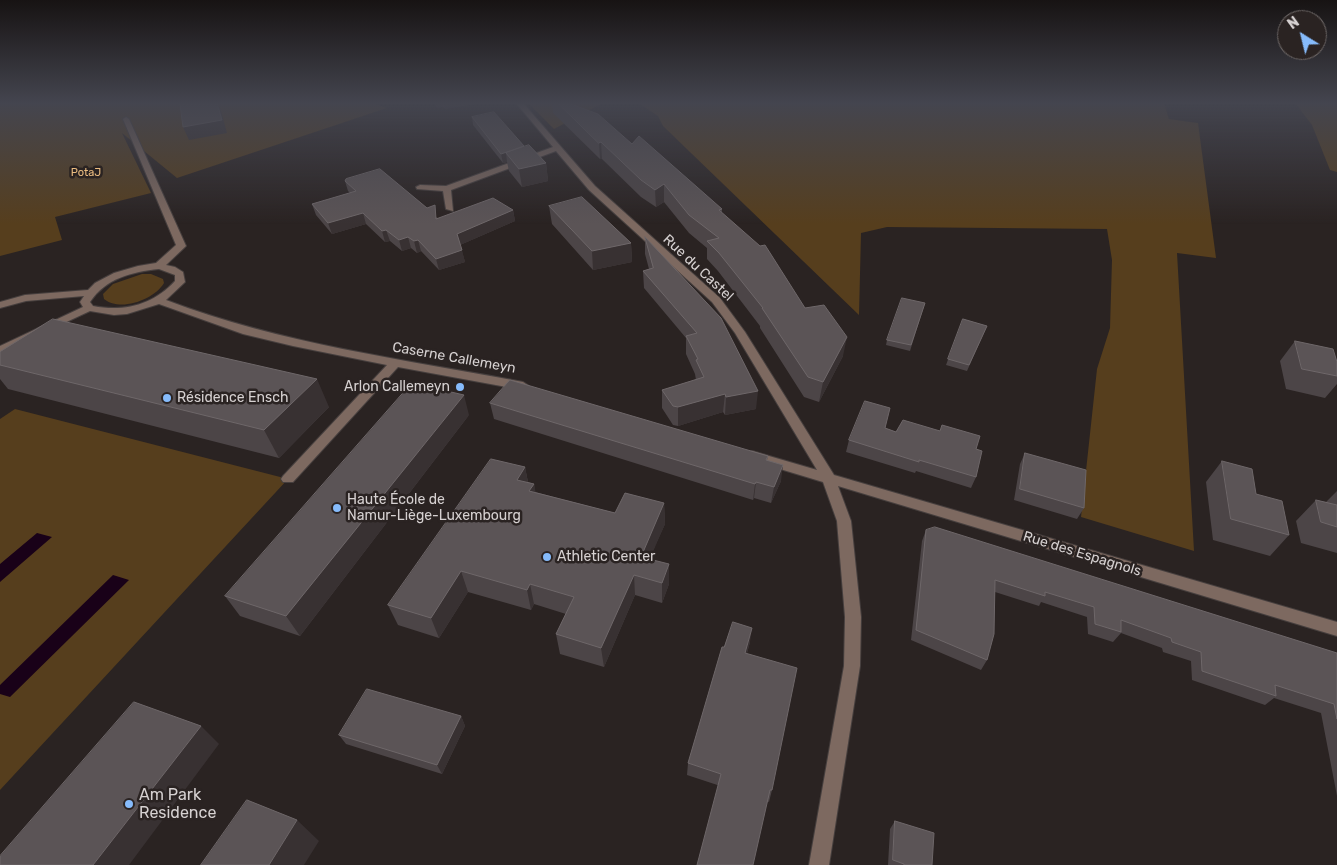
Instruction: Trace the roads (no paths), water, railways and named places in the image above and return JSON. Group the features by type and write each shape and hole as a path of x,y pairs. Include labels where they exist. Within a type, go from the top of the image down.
{"street":[{"path":"137,143 181,246 159,266"},
{"name":"Rue du Castel","path":"554,143 592,188 716,300 740,332 828,477 844,521 853,617 852,656 819,865"},
{"path":"420,187 447,189 558,148"},
{"path":"447,189 450,209"},
{"path":"0,350 89,308 113,312 128,311 160,301 173,292 180,282 180,274 172,269 159,266 144,267 119,274 98,284 90,293 85,302 89,308"},
{"path":"0,305 25,298 90,293"},
{"name":"Caserne Callemeyn","path":"160,301 184,311 265,337 539,390"},
{"path":"288,479 395,363"},
{"path":"744,453 828,477"},
{"name":"Rue des Espagnols","path":"828,477 1337,629"}],"place":[{"name":"Arlon Callemeyn","path":"460,387"},
{"name":"Résidence Ensch","path":"167,398"},
{"name":"Haute École de Namur-Liège-Luxembourg","path":"337,508"},
{"name":"Athletic Center","path":"547,557"},
{"name":"Am Park Residence","path":"129,804"}],"park label":[{"name":"PotaJ","path":"86,173"}]}
